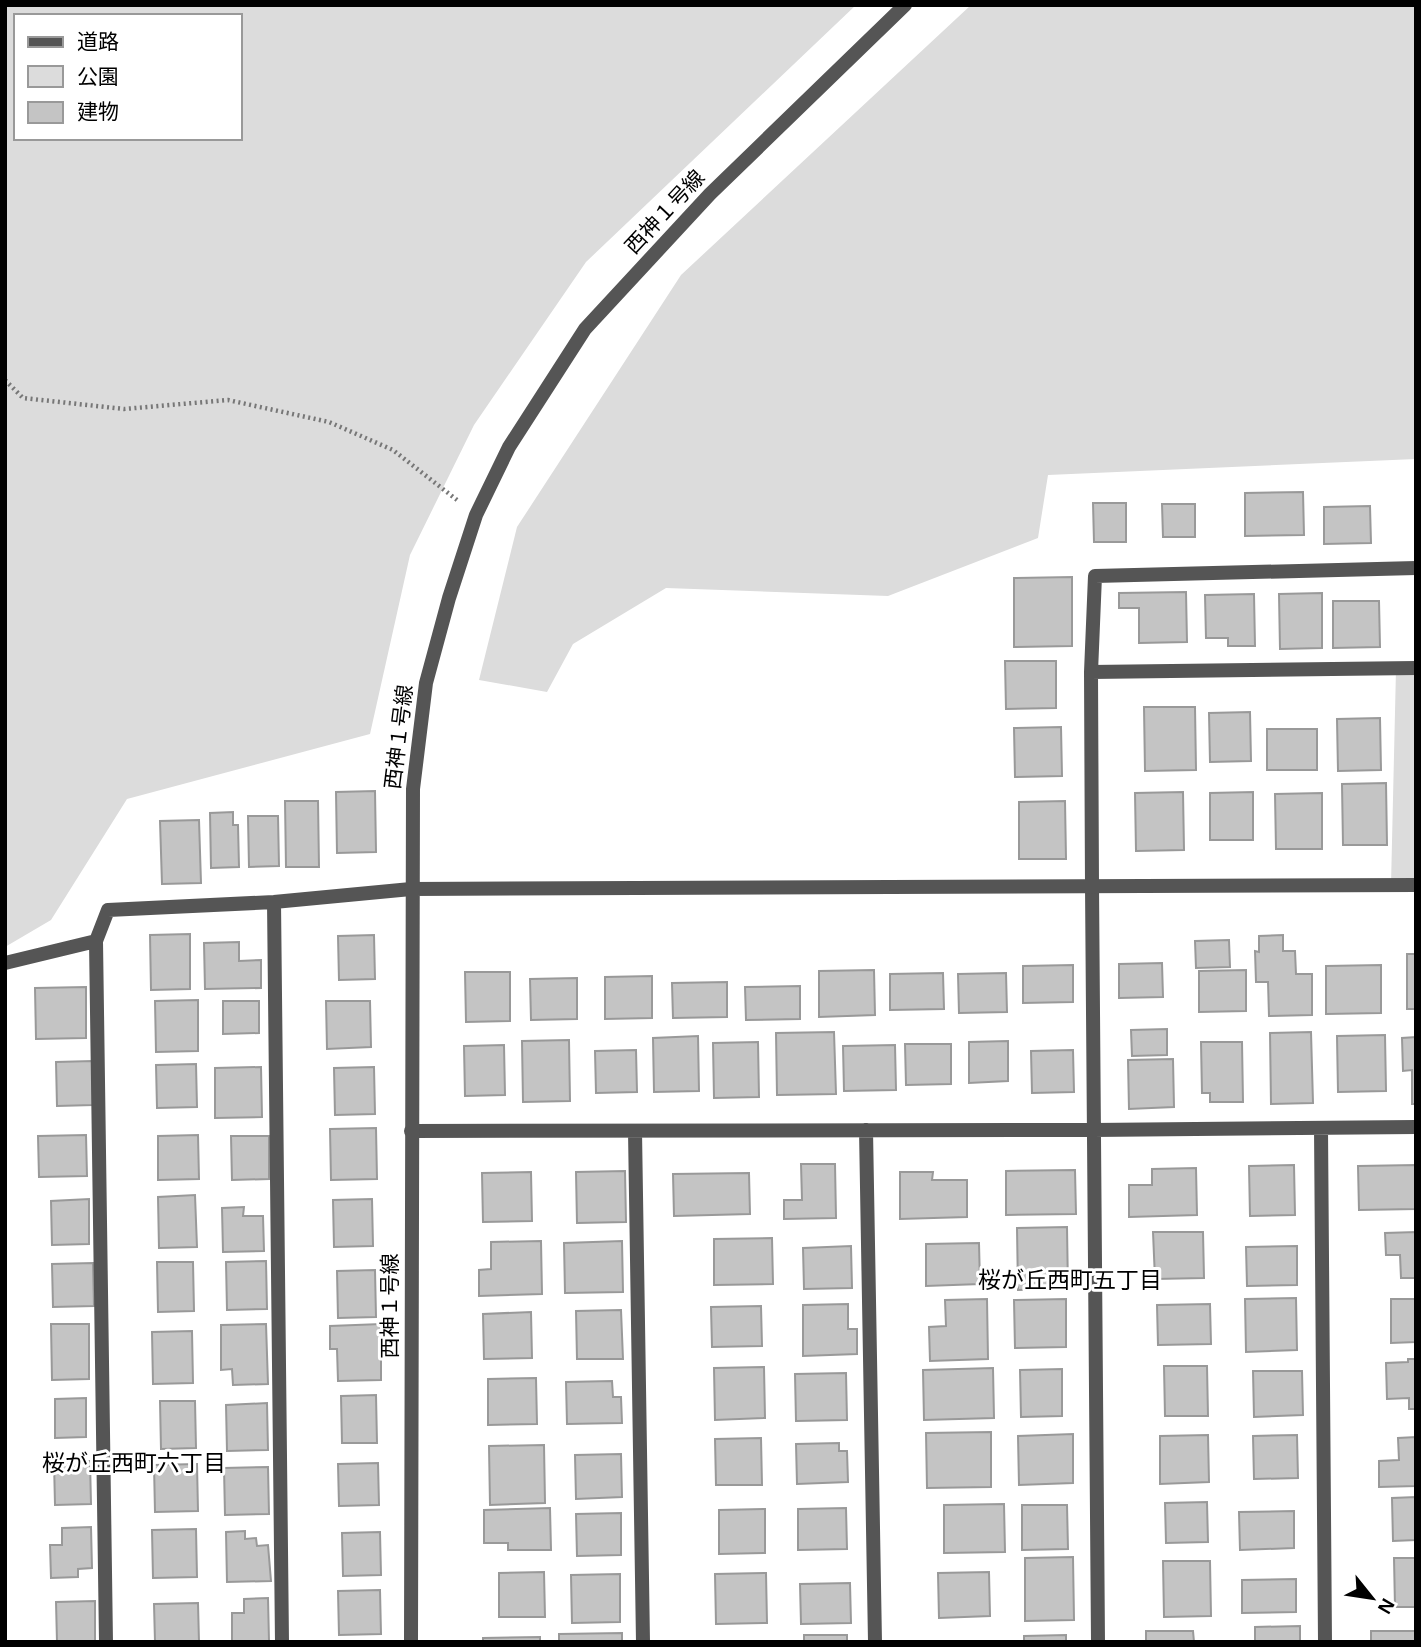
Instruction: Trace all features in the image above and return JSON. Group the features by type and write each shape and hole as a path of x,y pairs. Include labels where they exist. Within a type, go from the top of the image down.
{"street":[{"name":"西神１号線","path":"411,1642 412,789 426,683 449,598 476,515 509,447 585,329 710,194 905,5"},
{"path":"1098,1642 1091,672 1095,576 1416,568"},
{"path":"1091,672 1416,668"},
{"path":"106,1642 96,941 108,910 274,902 411,889 1416,885"},
{"path":"274,902 282,1642"},
{"path":"5,963 96,941"},
{"path":"411,1131 1093,1130 1416,1126"},
{"path":"1321,1128 1325,1642"},
{"path":"866,1130 875,1642"},
{"path":"635,1131 643,1642"}],"path":[{"path":"5,380 23,398 124,409 228,400 330,422 393,450 476,515"}],"green space":[{"path":"5,5 856,5 586,262 474,425 410,555 370,734 127,799 51,920 5,947"},
{"path":"971,5 1416,5 1416,459 1048,475 1038,538 888,596 666,588 573,644 547,692 479,680 517,527 681,275"},
{"path":"1416,668 1416,885 1391,885 1396,669"}],"building":[{"path":"1303,492 1304,535 1245,536 1245,493"},
{"path":"1093,503 1126,503 1126,542 1094,542"},
{"path":"1162,504 1195,504 1195,537 1163,537"},
{"path":"1370,506 1371,543 1324,544 1324,507"},
{"path":"1072,577 1072,646 1014,647 1014,578"},
{"path":"1186,592 1187,642 1139,643 1139,608 1119,608 1119,593"},
{"path":"1322,593 1322,648 1280,649 1279,594"},
{"path":"1254,594 1255,646 1228,646 1228,638 1206,638 1205,595"},
{"path":"1333,601 1379,601 1380,647 1333,648"},
{"path":"1005,661 1056,661 1056,708 1006,709"},
{"path":"1144,707 1195,707 1196,770 1145,771"},
{"path":"1250,712 1251,761 1210,762 1209,713"},
{"path":"1380,718 1381,770 1338,771 1337,719"},
{"path":"1061,727 1062,776 1015,777 1014,728"},
{"path":"1267,729 1317,729 1317,770 1267,770"},
{"path":"1386,783 1387,845 1343,845 1342,784"},
{"path":"375,791 376,852 337,853 336,792"},
{"path":"1183,792 1184,850 1136,851 1135,793"},
{"path":"1253,792 1253,840 1210,840 1210,793"},
{"path":"1322,793 1322,849 1276,849 1275,794"},
{"path":"285,801 318,801 319,867 286,867"},
{"path":"1065,801 1066,859 1019,859 1019,802"},
{"path":"233,812 233,825 238,825 239,867 211,868 210,813"},
{"path":"248,816 278,816 279,866 249,867"},
{"path":"199,820 201,883 162,884 160,821"},
{"path":"190,934 190,989 151,990 150,935"},
{"path":"374,935 375,979 339,980 338,936"},
{"path":"1283,935 1283,951 1295,951 1296,974 1312,974 1312,1015 1269,1016 1268,982 1256,982 1255,951 1259,952 1259,936"},
{"path":"1229,940 1230,967 1196,968 1195,941"},
{"path":"239,942 239,961 261,960 261,988 205,989 204,943"},
{"path":"1407,954 1416,954 1416,1009 1407,1009"},
{"path":"1162,963 1163,997 1119,998 1119,964"},
{"path":"1073,965 1073,1002 1023,1003 1023,966"},
{"path":"1381,965 1381,1013 1326,1014 1326,966"},
{"path":"874,970 875,1015 819,1017 819,971"},
{"path":"1246,970 1246,1011 1199,1012 1199,971"},
{"path":"465,972 510,972 510,1021 466,1022"},
{"path":"943,973 944,1009 890,1010 890,974"},
{"path":"1006,973 1007,1012 959,1013 958,974"},
{"path":"652,976 652,1018 605,1019 605,977"},
{"path":"577,978 577,1019 531,1020 530,979"},
{"path":"727,982 727,1017 673,1018 672,983"},
{"path":"800,986 800,1019 746,1020 745,987"},
{"path":"86,987 86,1038 36,1039 35,988"},
{"path":"198,1000 198,1051 156,1052 155,1001"},
{"path":"223,1001 259,1001 259,1033 223,1034"},
{"path":"326,1001 370,1001 371,1047 327,1049"},
{"path":"1167,1029 1167,1055 1132,1056 1131,1030"},
{"path":"834,1032 836,1094 777,1095 776,1033"},
{"path":"1311,1032 1313,1103 1271,1104 1270,1033"},
{"path":"1385,1035 1386,1091 1338,1092 1337,1036"},
{"path":"698,1036 699,1091 654,1092 653,1038"},
{"path":"1416,1037 1416,1104 1412,1104 1412,1070 1403,1071 1402,1038"},
{"path":"569,1040 570,1101 523,1102 522,1041"},
{"path":"1008,1041 1008,1081 969,1083 969,1042"},
{"path":"758,1042 759,1097 714,1098 713,1043"},
{"path":"1201,1042 1242,1042 1243,1102 1210,1102 1210,1093 1202,1093"},
{"path":"905,1044 951,1044 951,1084 906,1085"},
{"path":"504,1045 505,1095 465,1096 464,1046"},
{"path":"895,1045 896,1090 844,1091 843,1046"},
{"path":"636,1050 637,1092 596,1093 595,1051"},
{"path":"1073,1050 1074,1092 1032,1093 1031,1051"},
{"path":"1173,1059 1174,1107 1129,1109 1128,1060"},
{"path":"92,1061 93,1105 57,1106 56,1062"},
{"path":"196,1064 197,1107 157,1108 156,1065"},
{"path":"261,1067 262,1117 215,1118 215,1068"},
{"path":"374,1067 375,1114 335,1115 334,1068"},
{"path":"376,1128 377,1179 331,1180 330,1129"},
{"path":"86,1135 87,1176 39,1177 38,1136"},
{"path":"198,1135 199,1179 158,1180 158,1136"},
{"path":"231,1136 269,1136 269,1179 232,1180"},
{"path":"801,1164 835,1164 836,1218 784,1219 784,1200 802,1200"},
{"path":"1294,1165 1295,1215 1250,1216 1249,1166"},
{"path":"1416,1165 1416,1209 1359,1210 1358,1166"},
{"path":"1196,1168 1197,1215 1129,1217 1129,1185 1152,1185 1152,1169"},
{"path":"1075,1170 1076,1214 1006,1215 1006,1171"},
{"path":"625,1171 626,1222 577,1223 576,1172"},
{"path":"531,1172 532,1221 483,1222 482,1173"},
{"path":"900,1172 933,1172 932,1180 967,1180 967,1217 900,1219"},
{"path":"749,1173 750,1214 674,1216 673,1174"},
{"path":"195,1195 197,1247 159,1248 158,1197"},
{"path":"89,1199 89,1244 52,1245 51,1201"},
{"path":"372,1199 373,1246 334,1247 333,1200"},
{"path":"244,1207 243,1216 263,1216 264,1251 223,1252 222,1208"},
{"path":"1067,1227 1068,1289 1018,1290 1017,1228"},
{"path":"1153,1232 1203,1232 1204,1278 1155,1279"},
{"path":"1416,1232 1416,1278 1401,1278 1400,1255 1386,1255 1385,1233"},
{"path":"772,1238 773,1284 714,1285 714,1239"},
{"path":"541,1241 542,1294 479,1296 479,1270 491,1269 491,1242"},
{"path":"622,1241 623,1292 565,1293 564,1243"},
{"path":"979,1243 980,1284 926,1286 926,1244"},
{"path":"851,1246 852,1288 804,1289 803,1248"},
{"path":"1297,1246 1297,1285 1247,1286 1246,1247"},
{"path":"266,1261 267,1309 227,1310 226,1262"},
{"path":"157,1262 193,1262 194,1311 158,1312"},
{"path":"93,1263 94,1306 53,1307 52,1264"},
{"path":"375,1270 376,1317 338,1318 337,1271"},
{"path":"1296,1298 1297,1350 1246,1352 1245,1299"},
{"path":"987,1299 988,1359 930,1361 929,1327 946,1326 945,1300"},
{"path":"1066,1299 1066,1347 1015,1348 1014,1300"},
{"path":"1391,1299 1416,1299 1416,1342 1391,1343"},
{"path":"848,1304 848,1329 857,1329 857,1354 803,1356 803,1305"},
{"path":"1210,1304 1211,1344 1158,1345 1157,1305"},
{"path":"761,1306 762,1346 712,1347 711,1307"},
{"path":"621,1310 623,1359 577,1359 576,1311"},
{"path":"531,1312 532,1358 484,1359 483,1314"},
{"path":"51,1324 89,1324 89,1379 52,1380"},
{"path":"266,1324 268,1384 233,1385 232,1369 221,1370 221,1325"},
{"path":"381,1324 381,1380 338,1381 337,1349 330,1349 330,1326"},
{"path":"192,1331 193,1383 153,1384 152,1332"},
{"path":"1408,1359 1416,1359 1416,1409 1409,1409 1409,1398 1387,1399 1386,1363 1408,1362"},
{"path":"1164,1366 1207,1366 1208,1416 1165,1416"},
{"path":"764,1367 765,1418 715,1420 714,1368"},
{"path":"993,1368 994,1418 924,1420 923,1370"},
{"path":"1062,1369 1062,1416 1021,1417 1020,1370"},
{"path":"1253,1371 1302,1371 1303,1415 1254,1417"},
{"path":"846,1373 847,1420 796,1421 795,1374"},
{"path":"536,1378 537,1424 488,1425 488,1379"},
{"path":"612,1381 613,1397 621,1397 622,1423 567,1424 566,1382"},
{"path":"376,1395 377,1443 342,1443 341,1396"},
{"path":"86,1398 86,1437 55,1438 55,1399"},
{"path":"160,1401 195,1401 196,1448 161,1449"},
{"path":"267,1403 268,1450 227,1451 226,1405"},
{"path":"991,1432 991,1487 927,1488 926,1433"},
{"path":"1073,1434 1073,1483 1019,1485 1018,1436"},
{"path":"1208,1435 1209,1482 1160,1484 1160,1436"},
{"path":"1297,1435 1298,1478 1254,1479 1253,1436"},
{"path":"1416,1437 1416,1486 1379,1487 1379,1461 1399,1460 1398,1438"},
{"path":"761,1438 762,1485 716,1485 715,1439"},
{"path":"839,1443 839,1451 847,1451 848,1482 797,1484 796,1444"},
{"path":"544,1445 545,1503 490,1505 489,1446"},
{"path":"621,1454 622,1497 576,1499 575,1455"},
{"path":"90,1461 91,1504 55,1505 54,1462"},
{"path":"378,1463 379,1505 339,1506 338,1464"},
{"path":"197,1464 198,1511 155,1512 154,1465"},
{"path":"268,1467 269,1514 225,1515 224,1468"},
{"path":"1416,1497 1416,1540 1393,1541 1392,1498"},
{"path":"1207,1502 1208,1542 1166,1543 1165,1503"},
{"path":"1004,1504 1005,1552 944,1553 944,1505"},
{"path":"1022,1505 1067,1505 1068,1549 1022,1550"},
{"path":"550,1508 551,1550 508,1550 508,1543 484,1543 484,1510"},
{"path":"846,1508 847,1549 798,1550 798,1509"},
{"path":"765,1509 765,1553 719,1554 719,1510"},
{"path":"1294,1511 1294,1548 1240,1550 1239,1512"},
{"path":"621,1513 621,1555 577,1556 576,1514"},
{"path":"91,1527 92,1568 78,1569 78,1577 51,1578 50,1545 62,1545 62,1528"},
{"path":"196,1529 197,1577 153,1578 152,1530"},
{"path":"245,1531 245,1539 256,1538 257,1546 268,1545 271,1581 227,1582 226,1532"},
{"path":"380,1532 381,1575 343,1576 342,1533"},
{"path":"1073,1557 1074,1620 1025,1621 1025,1558"},
{"path":"1394,1558 1416,1558 1416,1607 1395,1607"},
{"path":"1163,1561 1210,1561 1211,1616 1164,1617"},
{"path":"544,1572 545,1617 499,1617 499,1573"},
{"path":"989,1572 990,1616 939,1618 938,1573"},
{"path":"766,1573 767,1623 716,1624 715,1574"},
{"path":"620,1574 620,1622 572,1623 571,1575"},
{"path":"1296,1579 1296,1612 1242,1613 1242,1580"},
{"path":"850,1583 851,1623 801,1624 800,1584"},
{"path":"380,1590 381,1634 339,1635 338,1591"},
{"path":"268,1598 269,1641 232,1642 232,1613 244,1613 244,1599"},
{"path":"95,1601 95,1642 57,1642 56,1602"},
{"path":"198,1603 199,1642 155,1642 154,1604"},
{"path":"1300,1626 1300,1642 1255,1642 1255,1627"},
{"path":"1146,1631 1193,1631 1194,1642 1146,1642"},
{"path":"1371,1631 1416,1631 1416,1642 1371,1642"},
{"path":"622,1633 622,1642 559,1642 559,1634"},
{"path":"804,1635 847,1635 847,1642 804,1642"},
{"path":"1066,1635 1066,1642 1024,1642 1024,1636"},
{"path":"540,1637 540,1642 483,1642 483,1638"}],"district":[{"name":"桜が丘西町五丁目","path":"1070,1280"},
{"name":"桜が丘西町六丁目","path":"134,1463"}]}
